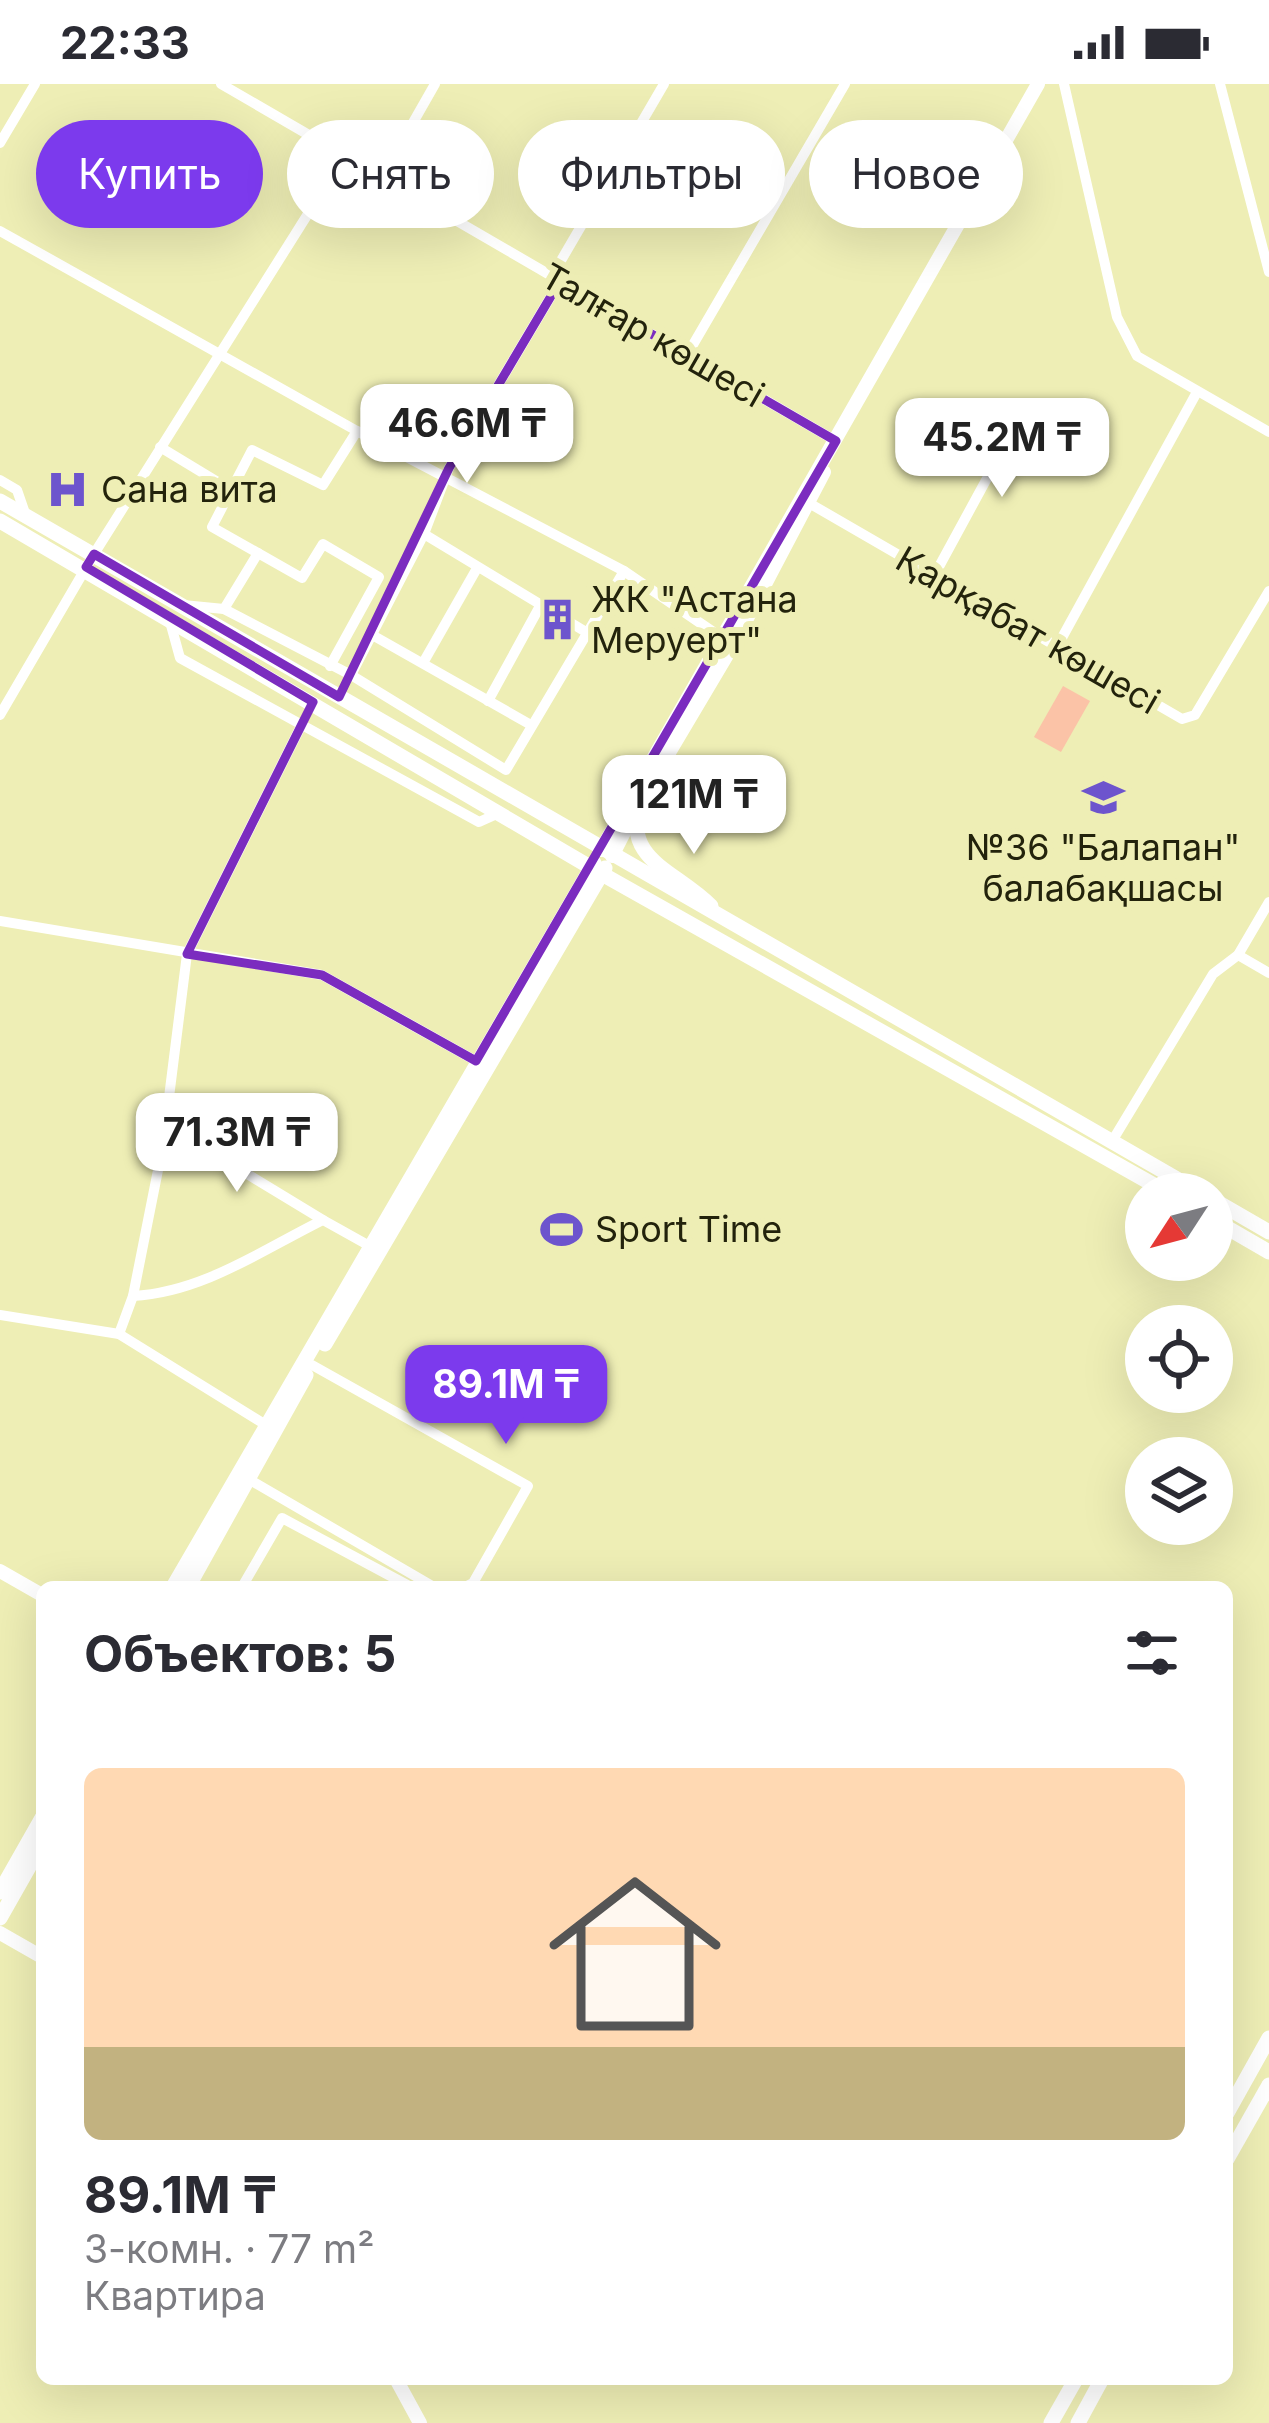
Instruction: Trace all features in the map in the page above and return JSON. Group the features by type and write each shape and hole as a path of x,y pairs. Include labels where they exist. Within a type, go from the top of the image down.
{"main road":[{"path":"0,501 22,524"},
{"path":"0,520 22,524 90,560 596,870 1159,1173"},
{"path":"174,610 428,748 726,921 1141,1173"},
{"path":"640,800 633,823 640,850 688,884 726,921"},
{"path":"177,1581 312,1365 476,1061 607,853"},
{"path":"191,1581 266,1425 596,870"},
{"path":"1233,1211 1269,1232"},
{"path":"1233,1231 1269,1252"},
{"path":"0,1892 36,1828"},
{"path":"0,1918 36,1855"},
{"path":"1233,2102 1269,2038"},
{"path":"1233,2148 1269,2085"},
{"path":"1051,2423 1073,2385"},
{"path":"1078,2423 1099,2385"}],"street":[{"path":"0,143 35,84"},
{"name":"Талғар көшесі","path":"221,84 287,122"},
{"path":"415,120 436,84"},
{"path":"351,675 424,533 447,474 664,84"},
{"path":"687,355 845,84"},
{"path":"607,853 1038,84"},
{"path":"1064,84 1123,335 1137,356 1269,432"},
{"path":"1220,84 1269,272"},
{"path":"0,715 90,560 299,228"},
{"name":"Талғар көшесі","path":"469,228 836,442"},
{"path":"0,231 356,431 447,474 624,571 728,642"},
{"path":"1058,645 1197,392"},
{"path":"935,574 1028,403"},
{"path":"330,666 379,577 322,544 302,578 212,527 252,450 323,485 356,431"},
{"path":"160,448 231,490"},
{"path":"0,481 16,490 22,524 0,535"},
{"name":"Қарқабат көшесі","path":"806,501 1182,719 1195,715 1269,592"},
{"path":"424,533 476,569 586,632"},
{"path":"224,609 258,553"},
{"path":"423,664 476,569"},
{"path":"499,813 479,822 180,658 174,610 224,609 351,675 506,770 624,571"},
{"path":"488,701 540,606"},
{"path":"374,636 531,725"},
{"path":"607,853 728,642"},
{"path":"119,1334 133,1296 163,1145 187,954 301,726"},
{"path":"428,748 439,729"},
{"path":"1108,1149 1213,974 1238,955 1269,902"},
{"path":"0,921 322,975 476,1061"},
{"path":"1238,955 1269,973"},
{"path":"163,1145 233,1166 375,1248"},
{"path":"133,1296 180,1289 274,1249 322,1220"},
{"path":"0,1315 119,1334 266,1425"},
{"path":"312,1365 528,1486 474,1581"},
{"path":"244,1476 424,1581"},
{"path":"245,1581 282,1518 400,1581"},
{"path":"0,1571 36,1592"},
{"path":"0,1933 36,1954"},
{"path":"398,2385 420,2423"}],"highlighted area":[{"path":"560,281 836,441 476,1061 322,975 187,954 313,702 86,567 94,554 339,697 449,468"}],"shaded area":[{"path":"1063,686 1090,701 1061,752 1034,737"}],"place":[{"name":"Сана вита","path":"67,489"},
{"name":"ЖК \"Астана Меруерт\"","path":"557,620"},
{"name":"№36 \"Балапан\" балабақшасы","path":"1103,797"},
{"name":"Sport Time","path":"561,1229"}]}
